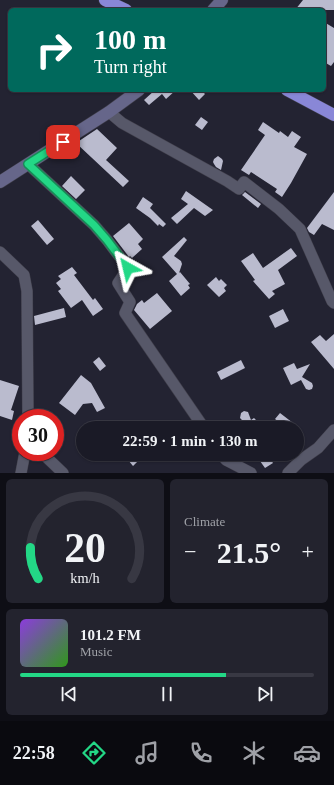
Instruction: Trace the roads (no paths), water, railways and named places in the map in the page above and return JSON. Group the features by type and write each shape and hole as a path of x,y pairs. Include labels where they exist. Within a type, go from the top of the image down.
{"highway":[{"path":"105,0 122,8"},
{"path":"291,92 334,115"}],"main road":[{"path":"215,8 222,0"},
{"path":"0,182 109,112 136,92"}],"street":[{"path":"109,112 122,123 239,189 244,182 279,209 300,229 334,303"},
{"path":"28,164 94,225 128,268 118,283 130,302 125,313 199,421"},
{"path":"0,252 24,275 27,291 28,409"},
{"path":"288,473 301,460 318,448 334,430"},
{"path":"21,473 23,461"},
{"path":"51,461 62,473"},
{"path":"228,461 251,473"}]}
